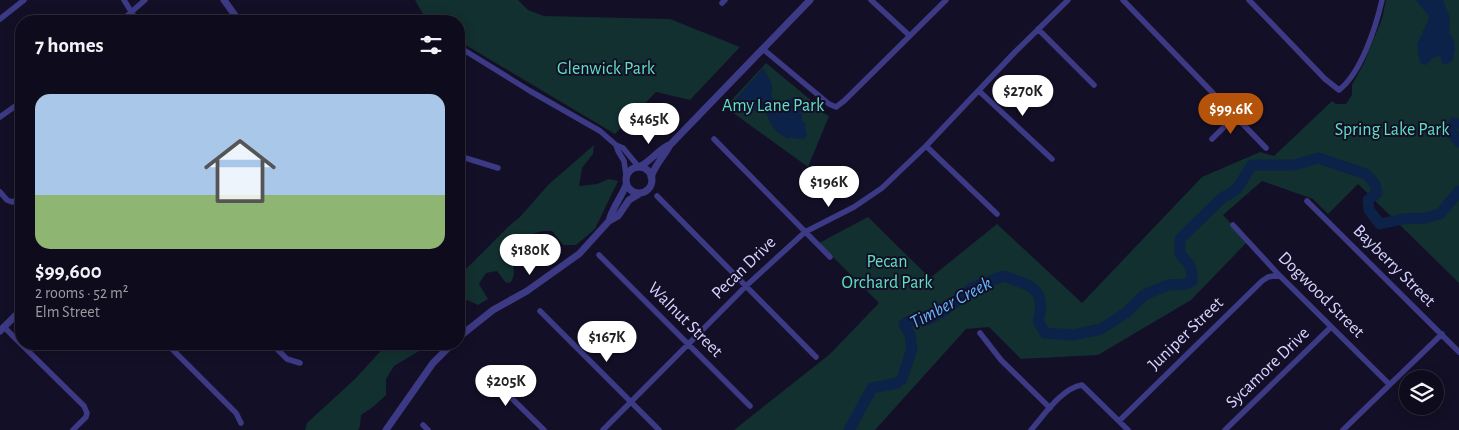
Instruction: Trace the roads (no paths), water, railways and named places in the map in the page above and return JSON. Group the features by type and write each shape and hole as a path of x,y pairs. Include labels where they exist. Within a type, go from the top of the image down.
{"street":[{"path":"0,19 24,0"},
{"path":"124,0 133,15"},
{"path":"128,15 145,0"},
{"path":"224,0 235,15"},
{"path":"465,332 493,310 527,291 579,254 609,221 618,216 629,200 649,188 654,168 670,145 810,0"},
{"path":"870,0 910,36"},
{"path":"763,50 829,104 836,107 946,0"},
{"name":"Pecan Drive","path":"603,430 746,286 805,232 854,207 877,192 926,146 1068,0"},
{"path":"1123,0 1266,148"},
{"path":"1249,0 1325,79 1339,90 1347,84 1354,73 1377,25 1382,0"},
{"path":"1038,29 1094,85"},
{"path":"465,51 600,131 616,145 623,148 638,167 646,169 652,177"},
{"path":"979,91 1052,159"},
{"path":"0,117 15,106"},
{"path":"1212,139 1235,116"},
{"path":"714,139 830,257"},
{"path":"609,221 611,212 622,196 626,184 624,161 616,145"},
{"path":"626,175 630,170 647,163 659,150 670,145"},
{"path":"926,146 997,214"},
{"path":"465,158 498,168"},
{"path":"626,184 632,192 639,194"},
{"path":"0,192 7,200 12,202 15,201"},
{"path":"658,196 816,357"},
{"name":"Bayberry Street","path":"1308,201 1459,352"},
{"name":"Dogwood Street","path":"1233,225 1278,275 1389,384"},
{"name":"Walnut Street","path":"599,255 750,406"},
{"name":"Juniper Street","path":"1119,421 1262,282 1268,277 1278,275"},
{"path":"540,311 659,430"},
{"path":"15,316 2,329 15,339"},
{"name":"Sycamore Drive","path":"1225,430 1331,327"},
{"path":"980,333 1001,360 1050,408"},
{"path":"1343,430 1442,334"},
{"path":"27,350 84,406 87,412 86,417 73,430"},
{"path":"173,350 236,413 241,423"},
{"path":"278,350 287,359 300,363"},
{"path":"386,430 433,363 446,350"},
{"path":"483,370 544,430"},
{"path":"1030,430 1072,386 1082,385 1128,430"},
{"path":"423,425 428,430"}],"water":[{"path":"1416,0 1443,0 1450,18 1449,32 1454,41 1455,50 1453,60 1447,64 1442,63 1440,56 1434,57 1426,65 1422,64 1419,59 1417,44 1429,19"},
{"path":"763,68 770,81 772,88 771,96 774,100 779,102 793,98 799,103 802,109 802,120 805,123 807,136 804,139 791,137 788,139 780,134 772,125 766,112 733,109 737,105 736,99"}],"waterway":[{"name":"Timber Creek","path":"1459,124 1454,123 1450,130 1459,142"},
{"name":"Timber Creek","path":"849,430 872,388 897,383 902,379 912,349 910,335 904,324 910,321 928,320 945,310 972,288 1003,276 1028,285 1038,295 1040,301 1038,321 1045,333 1073,335 1101,329 1127,312 1144,295 1168,285 1185,284 1192,281 1192,272 1180,254 1180,239 1221,199 1237,189 1252,165 1294,165 1318,158 1366,174 1375,184 1377,193 1368,200 1369,210 1380,224 1440,214 1459,191"}],"park label":[{"name":"Glenwick Park","path":"606,69"},
{"name":"Amy Lane Park","path":"773,106"},
{"name":"Spring Lake Park","path":"1392,130"},
{"name":"Pecan Orchard Park","path":"887,272"}]}
